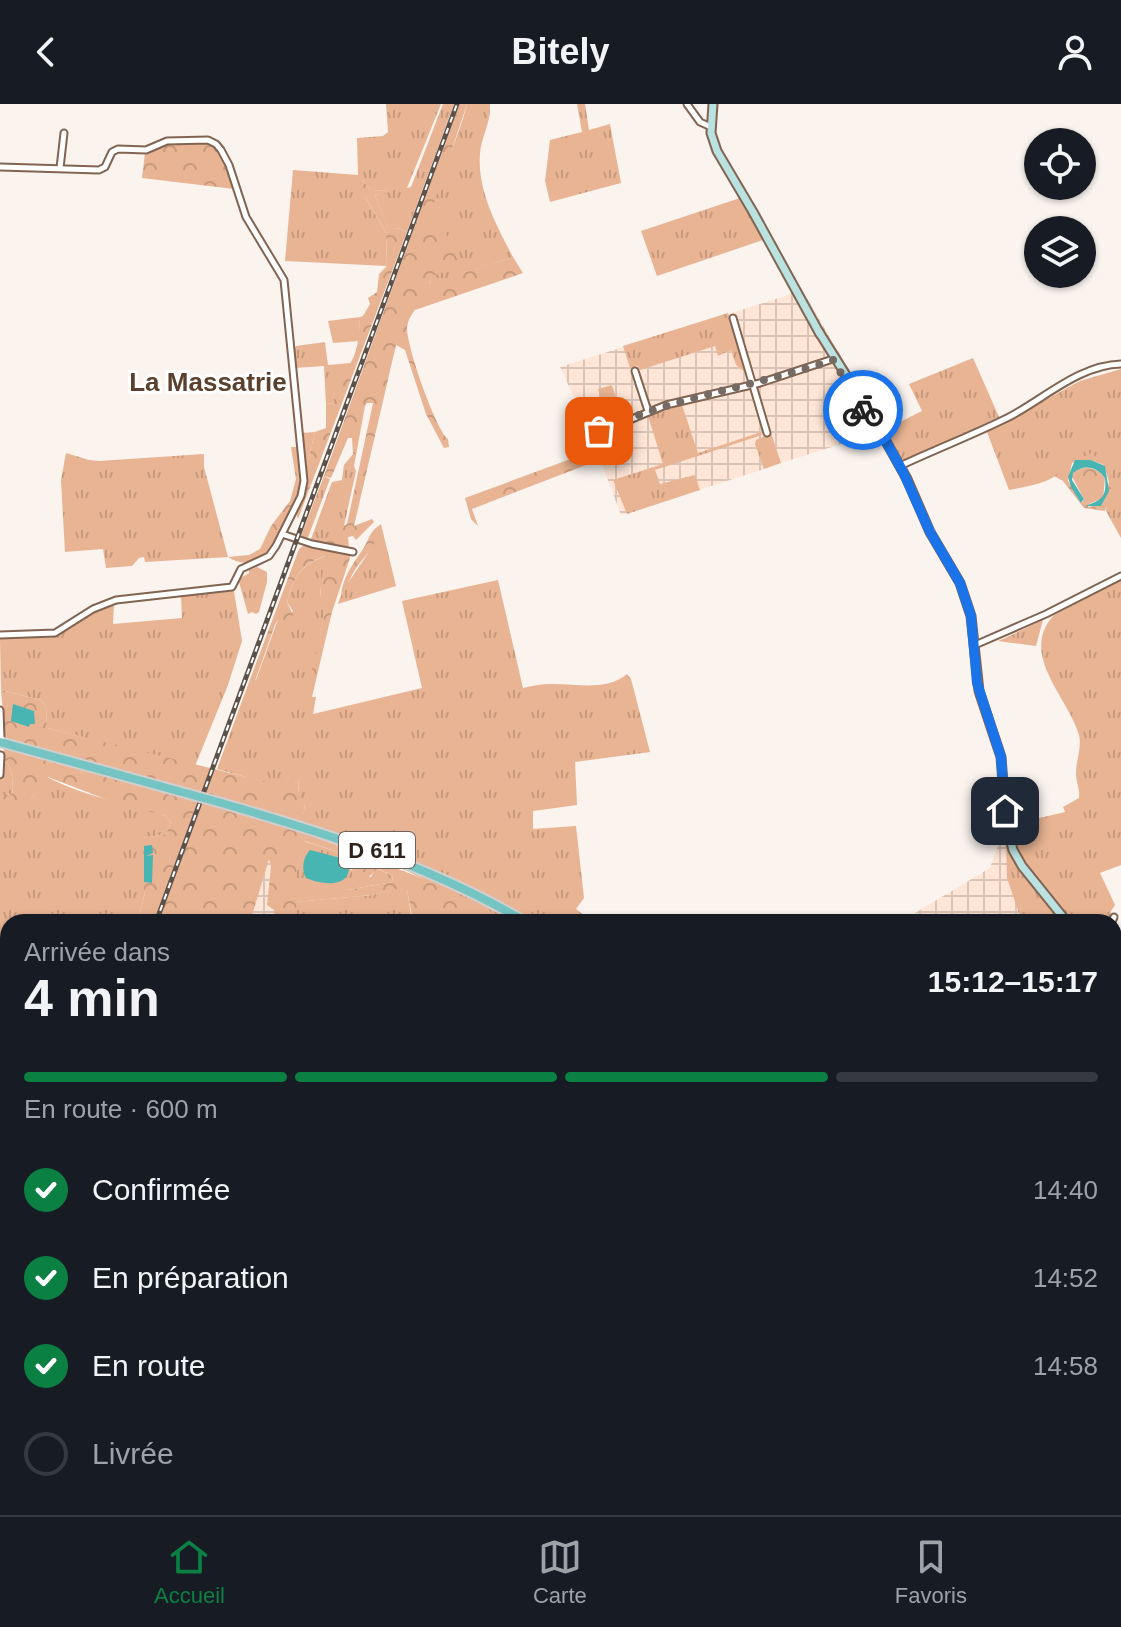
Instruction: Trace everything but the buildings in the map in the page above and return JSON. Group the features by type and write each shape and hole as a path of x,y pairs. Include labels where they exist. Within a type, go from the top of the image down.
{"main road":[{"path":"0,742 178,793"},
{"name":"D 611","path":"0,742 334,835 463,887 512,914"},
{"name":"D 611","path":"217,804 375,853 442,881 505,914"}],"street":[{"path":"687,104 700,122 711,127"},
{"path":"713,104 711,127 717,151 819,332 900,466 930,532 960,583 971,616 977,683 1001,757 1006,823 1013,850 1061,914"},
{"path":"60,168 64,133"},
{"path":"0,167 102,169 112,152 118,149 146,150 167,141 208,140 216,144 229,165 246,217 285,283 304,481 301,496 269,556 241,569 232,587 116,600 93,609 55,633 0,635"},
{"path":"733,318 767,433"},
{"path":"593,435 648,411 751,385 835,359"},
{"path":"900,466 1006,418 1083,375 1107,365 1121,364"},
{"path":"635,371 648,411"},
{"path":"282,534 350,552"},
{"path":"975,645 1121,576"},
{"path":"0,710 0,742"},
{"path":"0,775 1,755"}],"shaded area":[{"path":"801,288 868,402 853,403 864,422 876,433 781,463 771,434 773,466 621,515 590,432 560,367 785,296"},
{"path":"1020,822 1021,829 1072,914 913,914 990,868 999,843 1012,838"},
{"path":"269,857 267,905 274,914 252,914"}],"green space":[{"path":"386,104 441,104 407,188 411,187 443,104 454,104 407,232 398,228 389,231 375,196 389,191 371,190 362,180 366,198 386,233 387,266 285,261 293,170 358,175 357,138 383,136 388,132"},
{"path":"459,104 467,104 433,206 430,228 443,227 461,267 434,275 429,284 513,257 523,273 415,310 412,314 407,327 411,351 429,404 448,439 449,447 444,448 426,414 405,350 396,345 354,526 372,519 374,522 356,540 353,536 348,537 350,558 332,612 312,697 308,697 307,693 325,612 320,592 325,556 310,563 296,579 287,602 294,617 276,622 255,681 249,682 299,549 303,546 314,547 311,539 328,539 347,524 373,403 365,406 356,455 353,454 352,438 348,438 331,478 324,476"},
{"path":"467,104 490,104 480,168 489,208 513,257 429,285 433,265 431,215"},
{"path":"577,104 585,104 589,130 610,124 621,183 550,202 545,181 550,140 582,132"},
{"path":"206,142 221,156 234,189 142,178 145,153 171,143"},
{"path":"362,180 371,190 394,191 375,196 389,230 398,228 407,232 298,519 294,508 268,551 252,561 237,561 228,557 249,555 260,549 271,526 290,501 296,479 291,447 297,447 302,474 305,474 315,432 326,428 326,404 333,403 337,386 356,351 360,317 370,304 368,298 377,292 379,274 387,266 386,233 357,182"},
{"path":"740,198 763,240 657,276 641,231"},
{"path":"728,313 745,372 736,365 731,350 718,356 715,346 640,370 638,366 630,368 623,346"},
{"path":"360,317 359,341 333,343 328,321"},
{"path":"325,342 328,365 351,363 333,403 326,404 324,366 295,368 294,350 296,346"},
{"path":"973,358 999,417 902,462 884,430 922,411 909,384"},
{"path":"1121,369 1121,538 1106,511 1110,481 1101,461 1083,459 1047,480 1009,490 987,432 1080,381"},
{"path":"612,385 622,417 608,422 598,389"},
{"path":"682,405 698,453 761,432 762,435 655,470 660,484 695,475 700,490 627,514 613,480 663,464 648,416"},
{"path":"315,432 305,474 301,433"},
{"path":"771,433 781,463 764,469 755,444 756,440"},
{"path":"595,450 599,460 472,509 478,526 471,519 465,498"},
{"path":"66,453 99,461 204,454 204,467 228,557 145,562 144,557 132,566 106,568 103,549 65,552 61,480"},
{"path":"1091,453 1102,461 1110,473 1111,486 1105,511 1084,508 1063,481 1054,476 1073,462","holes":["1091,460 1104,465 1109,482 1102,505 1088,507 1103,498 1105,478 1088,468 1079,469 1071,475 1084,499 1082,503 1068,481 1072,463"]},
{"path":"353,454 356,455 356,471 344,526 328,539 311,539 332,482 342,480 344,465"},
{"path":"324,476 330,479 307,540 300,538"},
{"path":"381,524 396,586 338,604 373,544 377,527"},
{"path":"377,527 374,544 341,595 349,570"},
{"path":"326,556 320,593 325,612 308,697 316,697 313,714 422,688 402,601 498,580 523,688 547,684 600,685 627,674 631,679 650,752 575,762 577,805 533,811 533,829 576,826 584,898 576,909 583,914 494,914 407,871 300,832 305,805 298,802 299,778 289,777 283,787 217,769 249,682 256,680 277,622 293,611 287,602 292,586 310,563"},
{"path":"257,567 267,572 267,582 259,612 248,614 239,582 249,570"},
{"path":"1121,580 1121,865 1100,873 1115,905 1111,914 1063,914 1015,850 1009,826 1065,812 1063,807 1079,798 1076,773 1079,735 1043,660 1041,645 1044,630 1054,615"},
{"path":"234,591 242,641 195,766 47,728 46,707 41,700 1,690 0,639 55,636 114,603 113,624 182,618 181,596"},
{"path":"1043,620 1036,646 998,641 1003,639"},
{"path":"1,690 41,700 46,707 47,728 283,786 295,773 299,778 298,802 305,804 301,832 440,885 495,914 412,914 407,890 393,889 372,895 296,902 296,914 274,914 267,905 269,859 252,914 140,914 145,892 140,876 140,841 166,834 171,822 165,816 108,800 48,777 31,799 4,799 0,797 12,794 13,784 3,758 5,738","holes":["305,841 353,857 352,874 366,877 377,868 393,876 392,882 347,890 295,890 297,867"]},
{"path":"3,758 8,766 12,779 12,794 7,794 31,799 47,777 90,794 165,816 171,822 166,834 142,838 145,892 140,914 0,914 0,759"},
{"path":"304,841 353,857 351,870 371,877 376,868 393,876 392,882 347,890 294,890"},
{"path":"1006,841 1059,914 1019,914 1007,878"},
{"path":"392,889 407,889 411,914 296,914 295,902 372,895"}],"water":[{"path":"1075,460 1091,460 1105,466 1109,491 1101,506 1085,506 1102,497 1105,478 1090,468 1081,468 1073,473 1072,480 1084,499 1081,503 1068,477"},
{"path":"13,704 34,711 35,724 29,727 11,721"},
{"path":"152,845 153,853 146,856 153,855 152,883 144,882 144,846"},
{"path":"310,850 348,860 347,876 329,883 306,878 304,864"}],"railway":[{"path":"159,914 457,104"}],"way so far":[{"path":"599,431 666,405 760,383 833,360 863,410"}],"district":[{"name":"La Massatrie","path":"208,382"}],"route":[{"path":"863,410 883,436 930,532 960,583 971,616 977,683 1001,757 1005,811"}]}
